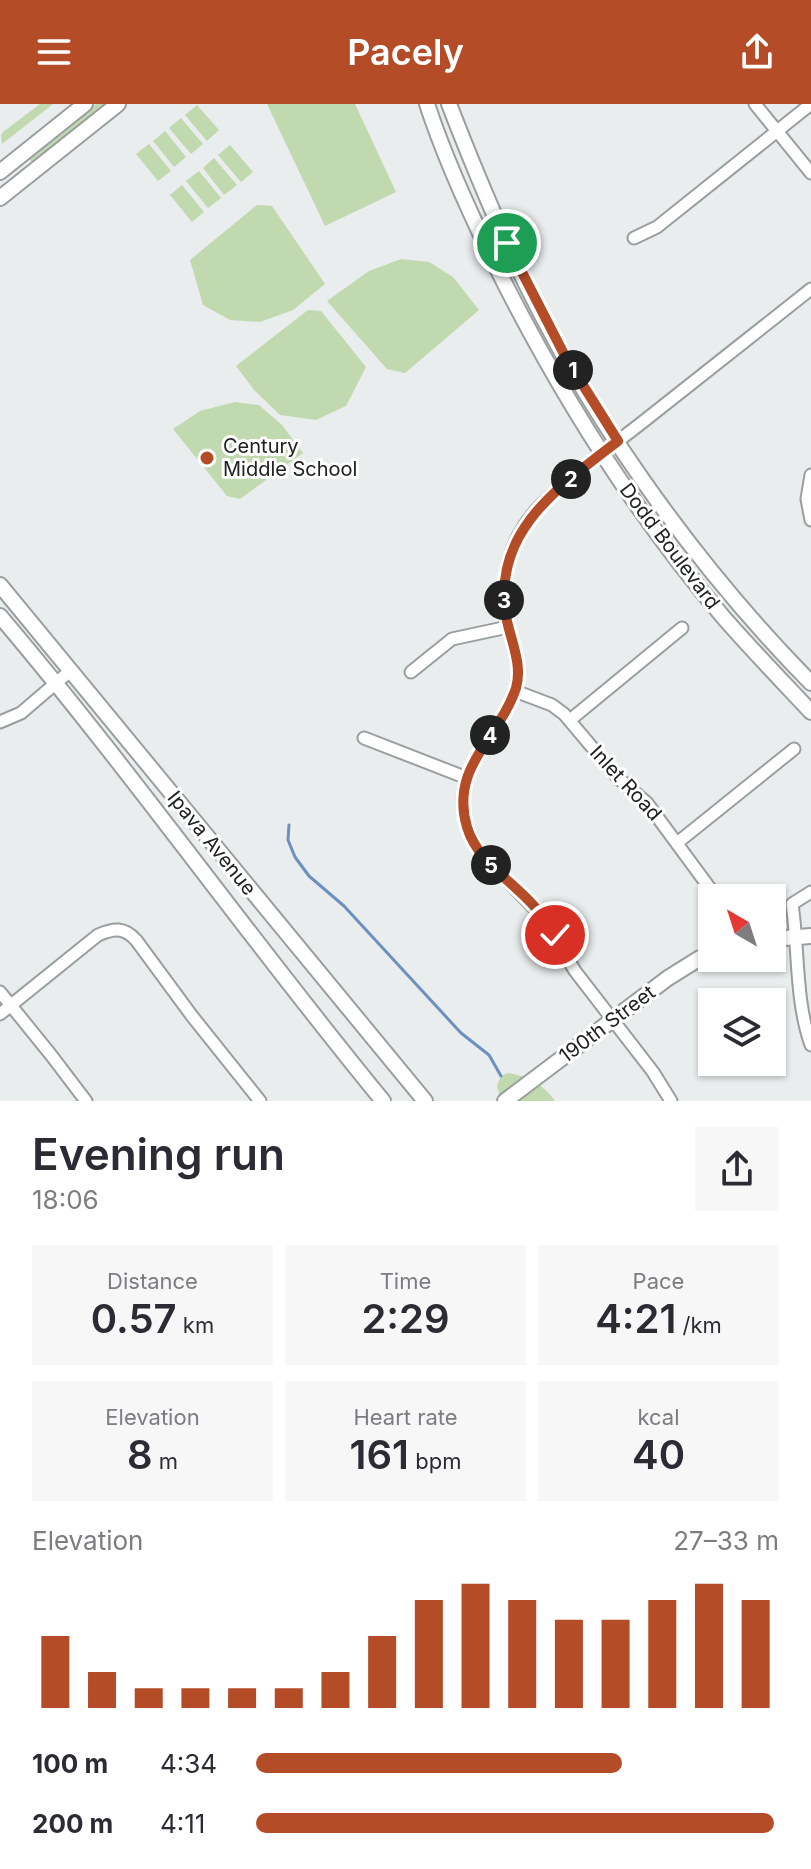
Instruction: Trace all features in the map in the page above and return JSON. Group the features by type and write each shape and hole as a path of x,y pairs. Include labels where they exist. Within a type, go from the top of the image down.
{"main road":[{"path":"0,172 85,104"},
{"path":"0,198 118,104"},
{"name":"Dodd Boulevard","path":"427,104 453,173 486,246 542,355 603,453 673,553 725,619 811,712"},
{"name":"Dodd Boulevard","path":"449,104 515,260 566,358 675,524 716,577 811,683"},
{"name":"Ipava Avenue","path":"0,585 425,1101"},
{"name":"Ipava Avenue","path":"0,616 56,683 317,1021 383,1101"},
{"name":"190th Street","path":"505,1101 668,978 698,959"}],"street":[{"path":"755,104 811,173"},
{"path":"634,238 657,227 811,104"},
{"path":"671,1101 653,1072 575,971 541,915 489,863 472,840 463,801 467,778 475,760 515,691 518,666 508,627 504,593 517,538 539,506 811,289"},
{"path":"811,475 807,499 811,520"},
{"path":"411,672 452,639 508,627"},
{"path":"570,720 682,628"},
{"path":"0,722 21,713 70,671"},
{"name":"Inlet Road","path":"515,691 552,705 570,720 618,778 647,803 707,884"},
{"path":"364,738 467,778"},
{"path":"677,843 794,749"},
{"path":"811,892 792,904 804,936 799,997 811,1045"},
{"path":"0,1014 98,935 116,929 130,933 260,1101"},
{"path":"0,992 86,1101"}],"green space":[{"path":"40,104 53,104 2,144 3,132"},
{"path":"96,104 107,104 33,163 28,158"},
{"path":"267,104 355,104 396,192 325,226"},
{"path":"197,105 219,130 207,141 185,115"},
{"path":"181,118 203,144 191,154 169,128"},
{"path":"165,131 186,157 174,167 153,141"},
{"path":"149,144 171,171 158,181 136,154"},
{"path":"230,145 253,172 241,182 218,155"},
{"path":"214,158 237,185 224,195 203,168"},
{"path":"199,171 221,198 208,208 186,181"},
{"path":"182,185 204,212 192,222 170,195"},
{"path":"257,205 272,206 325,284 293,310 260,322 230,320 203,305 190,260"},
{"path":"401,259 429,262 453,277 479,310 405,373 387,369 327,301 369,271"},
{"path":"308,310 321,311 366,367 346,406 316,420 280,415 254,390 236,366"},
{"path":"235,402 259,405 282,425 303,453 240,499 227,496 173,429 200,411"},
{"path":"508,1073 534,1082 555,1101 501,1101 497,1086 501,1076"}],"waterway":[{"path":"289,825 288,840 295,857 309,876 344,906 461,1033 489,1055 501,1076"}],"place":[{"name":"Century Middle School","path":"207,458"}],"route":[{"path":"507,243 566,358 618,441 539,506 517,538 504,593 505,612 518,666 517,683 511,700 469,772 463,801 467,828 480,853 533,905 555,935"}]}
